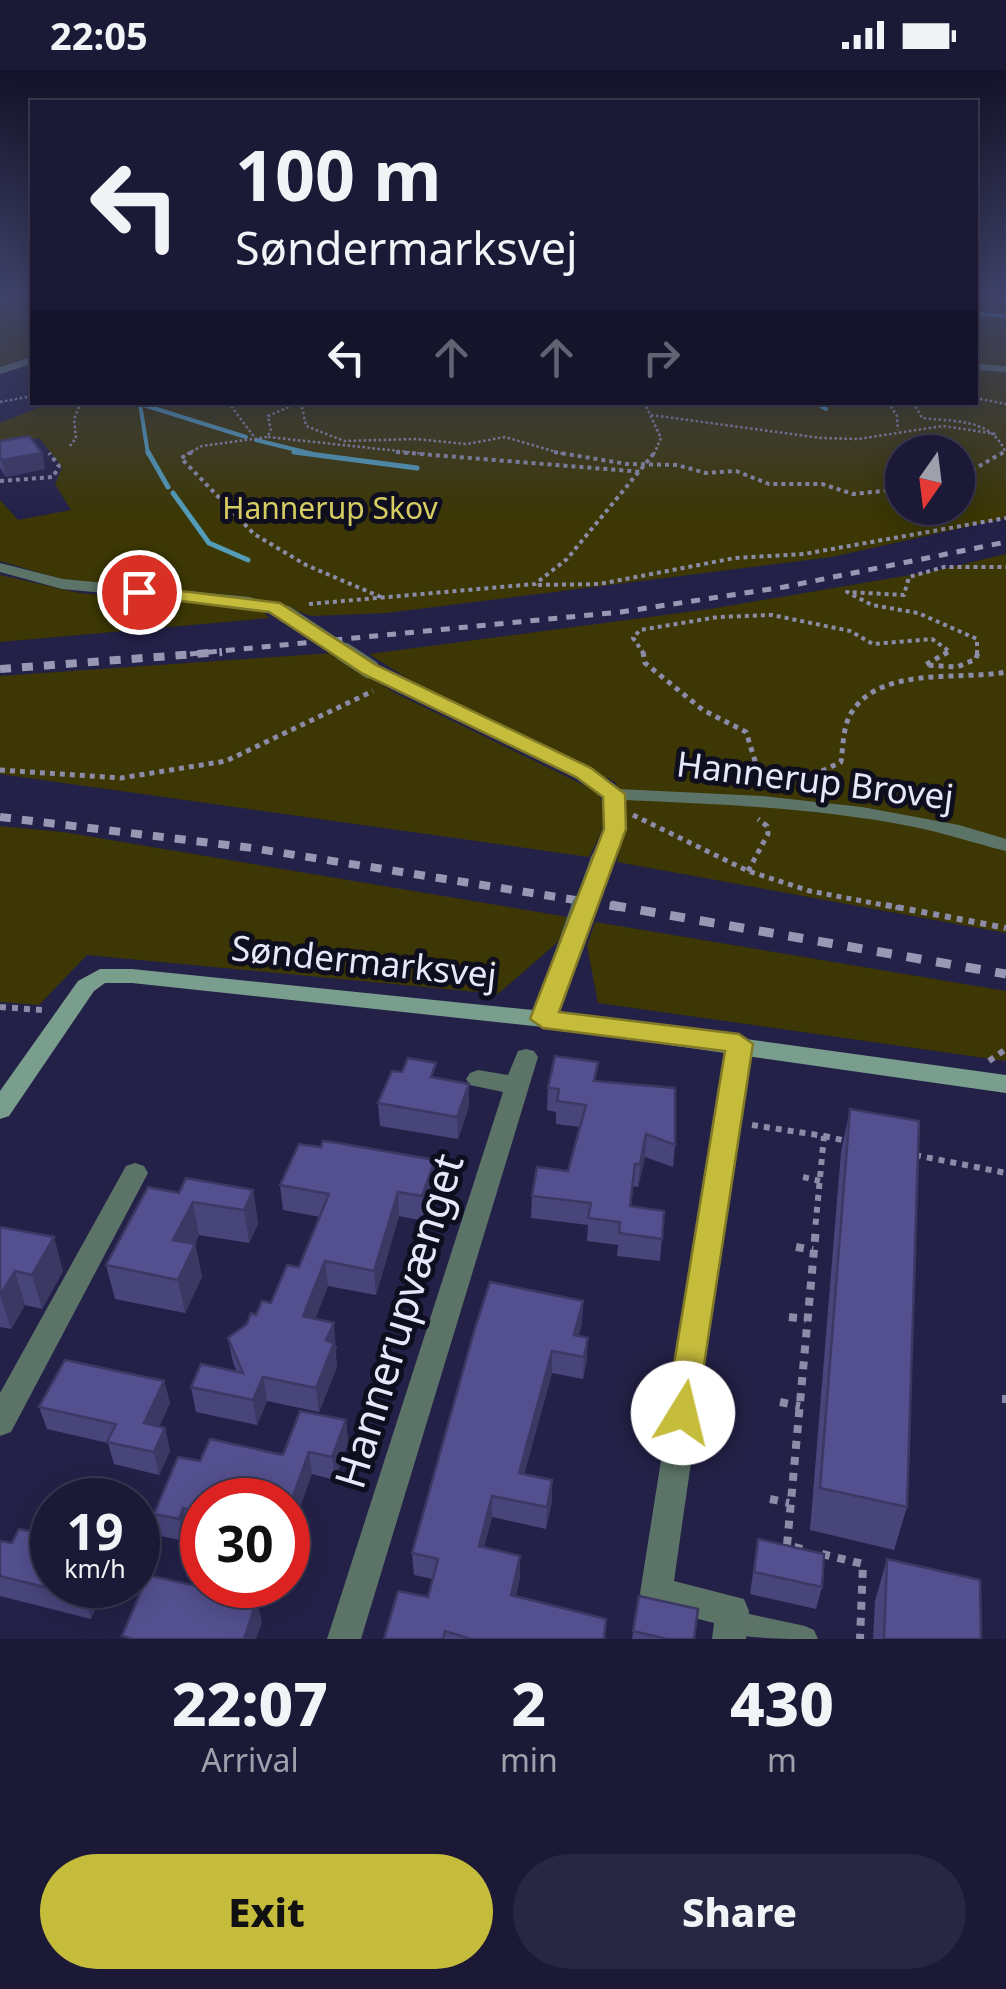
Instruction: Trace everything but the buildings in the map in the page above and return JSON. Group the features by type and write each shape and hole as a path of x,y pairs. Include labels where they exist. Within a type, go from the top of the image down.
{"street":[{"path":"0,566 62,584 280,610 370,670 583,772 615,802 615,829 600,860 543,1019"},
{"name":"Hannerup Brovej","path":"615,802 736,800 898,820 1006,845"},
{"name":"Søndermarksvej","path":"67,1011 86,986 100,976 132,976 543,1019 1006,1084"},
{"path":"0,1110 67,1011"},
{"path":"730,1631 732,1611 656,1593 739,1044"},
{"name":"Hannerupvænget","path":"344,1639 526,1056"},
{"path":"478,1079 517,1086"},
{"path":"0,1422 136,1174"}],"lane":[{"path":"730,1631 805,1639"}],"path":[{"path":"0,402 30,396"},
{"path":"978,399 1006,404"},
{"path":"70,446 76,438 74,419 81,405"},
{"path":"230,405 255,438"},
{"path":"267,436 271,431 268,416 293,405"},
{"path":"301,405 306,426 344,441 416,439 450,445 505,437 560,454 682,466 706,473 741,472 768,484 822,484 853,494 885,491"},
{"path":"534,584 567,559 649,464 661,438 646,405"},
{"path":"890,405 897,416 898,430"},
{"path":"916,405 922,418 976,424 997,434 1005,451 975,471"},
{"path":"651,415 821,438 858,440 898,430 943,426 997,434"},
{"path":"384,598 306,565 254,534 181,458 202,446 267,436 362,449 643,472"},
{"path":"0,481 32,482 54,477 59,466 49,453"},
{"path":"280,610 534,584 599,584 735,558 804,554 1006,518"},
{"path":"748,871 768,834 767,826 724,793 723,787 757,758 746,732 703,710 645,663 645,655 634,638 636,634 651,627 718,617 798,618 850,631 873,644 932,639 949,652 925,664 964,666 976,659 980,644 977,639 918,612 880,607 846,592 904,594 909,577 941,568 1006,566"},
{"path":"736,800 752,785 820,772 841,762 850,716 863,700 898,682 1006,672"},
{"path":"0,770 121,778 226,760 394,682"},
{"path":"615,802 748,871 810,891 1006,928"},
{"path":"0,1007 67,1011"},
{"path":"729,1121 860,1144"},
{"path":"824,1136 787,1545 864,1564 860,1639"},
{"path":"897,1151 1006,1173"},
{"path":"803,1177 820,1180"},
{"path":"796,1247 814,1250"},
{"path":"789,1317 807,1319"},
{"path":"1006,1396 1006,1405"},
{"path":"780,1402 800,1406"},
{"path":"770,1499 789,1504"}],"green space":[{"name":"Hannerup Skov","path":"978,369 1006,372 1006,518 975,525 975,435 885,435 885,525 975,525 832,557 386,613 311,616 270,601 68,581 0,561 0,500 18,520 71,510 55,484 62,467 39,438 0,445 0,423 45,405 978,405"},
{"path":"1006,554 1006,933 617,862 627,804 615,782 413,682 369,654 710,609 934,571"},
{"name":"Hannerup Skov","path":"0,575 79,593 240,607 263,611 269,618 0,642"},
{"path":"332,653 393,692 596,791 604,816 589,857 0,774 0,676"},
{"path":"0,826 63,832 568,917 559,941 498,994 87,955 39,1005 0,1002"},
{"path":"595,922 1006,991 1006,1061 598,1003 587,946"}],"waterway":[{"path":"140,405 148,454"},
{"path":"144,405 246,437"},
{"path":"819,405 826,409"},
{"path":"256,440 313,454"},
{"path":"148,452 168,487"},
{"path":"294,452 417,468"},
{"path":"173,493 209,543 248,560"}],"railway":[{"path":"190,654 621,612 784,587 1006,542"},
{"path":"0,669 222,652"},
{"path":"0,817 252,848 625,908"},
{"path":"611,905 1006,974"}],"route":[{"path":"139,592 274,607 370,670 583,772 614,794 615,829 600,860 543,1019 739,1044 683,1413"}]}
